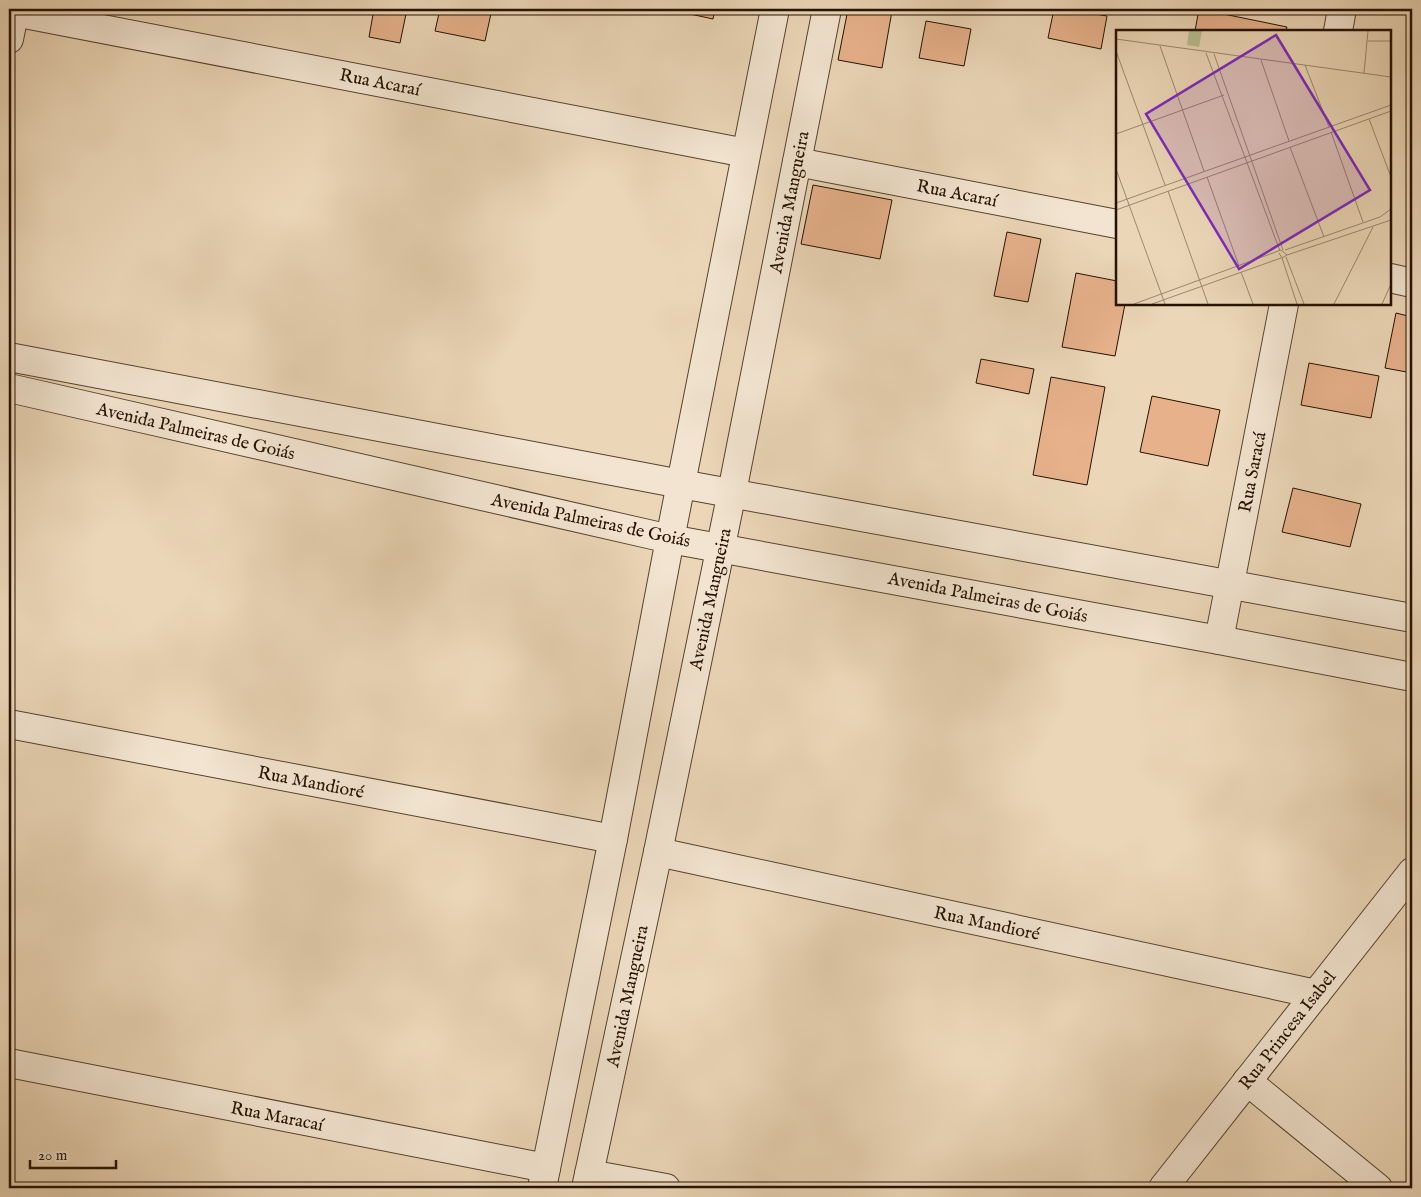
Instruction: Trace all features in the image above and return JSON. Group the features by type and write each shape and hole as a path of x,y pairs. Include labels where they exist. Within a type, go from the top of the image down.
{"street":[{"path":"544,1178 613,839 774,9"},
{"name":"Avenida Mangueira","path":"587,1181 658,852 732,492 827,9"},
{"path":"1338,30 1342,9"},
{"path":"9,39 15,10"},
{"name":"Rua Acaraí","path":"15,10 746,153"},
{"name":"Rua Acaraí","path":"797,162 1116,224"},
{"path":"1391,278 1412,283"},
{"name":"Rua Saracá","path":"1219,640 1284,305"},
{"name":"Avenida Palmeiras de Goiás","path":"9,357 681,484 1412,618"},
{"name":"Avenida Palmeiras de Goiás","path":"9,388 670,539 1412,677"},
{"name":"Rua Mandioré","path":"9,724 613,839"},
{"name":"Rua Mandioré","path":"658,852 1316,994"},
{"name":"Rua Princesa Isabel","path":"1163,1188 1412,872"},
{"name":"Rua Maracaí","path":"9,1063 544,1178"},
{"path":"1247,1081 1378,1188"},
{"path":"587,1181 666,1188"}],"building":[{"path":"374,9 407,9 400,43 369,37"},
{"path":"440,9 492,9 485,41 435,31"},
{"path":"667,9 715,9 713,19"},
{"path":"848,9 892,11 882,68 838,60"},
{"path":"1054,9 1067,9 1107,16 1101,49 1048,38"},
{"path":"1199,9 1287,27 1286,30 1195,30"},
{"path":"926,21 971,29 964,66 919,58"},
{"path":"813,185 892,200 880,259 801,244"},
{"path":"1007,232 1041,239 1028,302 994,296"},
{"path":"1076,273 1116,281 1116,305 1125,305 1115,356 1062,347"},
{"path":"1396,313 1412,317 1412,373 1385,368"},
{"path":"981,359 1034,369 1029,394 976,383"},
{"path":"1309,363 1379,376 1371,418 1301,405"},
{"path":"1051,377 1105,387 1087,485 1033,475"},
{"path":"1152,396 1220,410 1208,466 1140,452"},
{"path":"1293,488 1361,504 1350,547 1282,532"}]}
